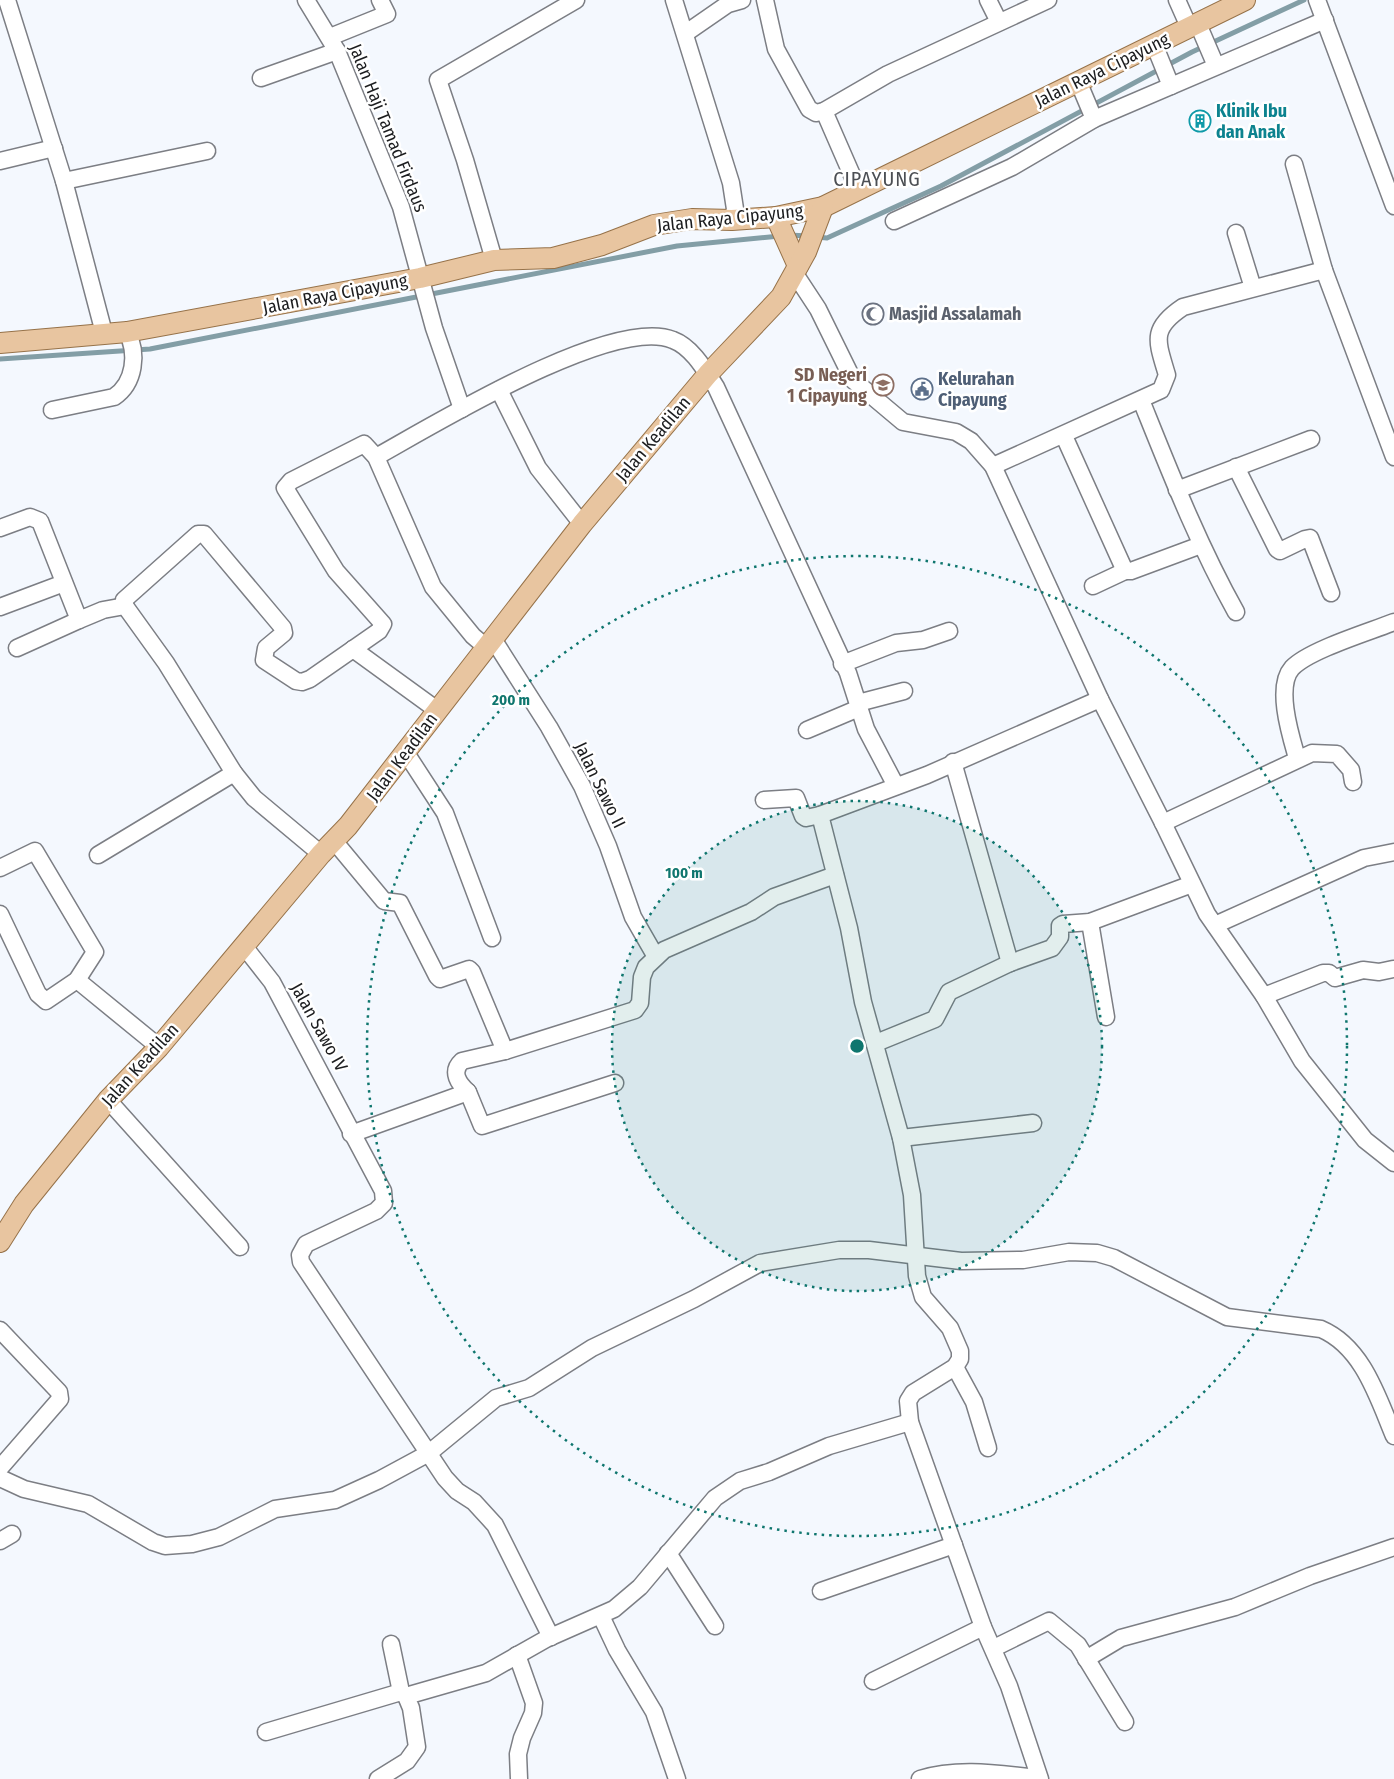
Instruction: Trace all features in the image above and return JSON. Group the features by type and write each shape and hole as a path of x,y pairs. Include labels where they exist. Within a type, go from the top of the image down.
{"main road":[{"name":"Jalan Raya Cipayung","path":"0,343 104,333 129,335 420,280 494,260 553,258 602,245 654,225 692,219 778,223 823,207 858,189 1157,52 1245,0"},
{"name":"Jalan Keadilan","path":"0,1242 24,1204 108,1100 159,1048 406,753 437,710 582,524 708,374 781,297 817,227 823,207"},
{"path":"778,223 798,261"}],"street":[{"name":"Jalan Haji Tamad Firdaus","path":"306,0 333,44 401,207 434,328 462,409"},
{"path":"261,78 333,44 387,14 380,0"},
{"path":"674,0 732,183 735,209 732,220"},
{"path":"686,33 728,4 742,0"},
{"path":"765,0 776,49 809,109 816,112 824,111 888,74 1048,0"},
{"path":"988,0 999,22"},
{"path":"1176,0 1196,28 1214,63"},
{"path":"494,260 466,160 438,80 573,1"},
{"path":"5,3 64,181 104,333"},
{"path":"894,221 1012,167 1092,116 1214,63 1320,9 1394,206"},
{"path":"1157,52 1170,83"},
{"path":"1081,87 1092,116"},
{"path":"824,111 858,189"},
{"path":"0,161 54,148"},
{"path":"64,181 207,151"},
{"path":"1294,164 1324,270 1394,457"},
{"path":"1236,233 1254,288"},
{"path":"798,261 818,309 853,380 903,422 956,432 971,441 992,466 1100,699 1164,823 1207,914 1264,996 1302,1061 1365,1140 1394,1163"},
{"path":"992,466 1064,436 1161,390 1167,375 1157,341 1166,318 1182,307 1324,270"},
{"path":"52,410 114,397 121,392 134,368 129,335"},
{"path":"505,1051 472,972 469,969 464,969 440,979 400,903 384,901 328,848 280,820 254,798 234,773 166,662 125,606 124,600 201,533 283,628 284,633 266,648 263,656 264,660 296,681 302,682 310,679 379,631 383,624 336,571 285,488 291,481 364,444 376,457 499,390 555,363 614,340 641,336 671,338 685,345 708,374 812,594 842,664 848,673 866,729 896,786"},
{"path":"499,390 538,468 582,524"},
{"path":"1141,400 1201,545 1236,612"},
{"path":"1064,436 1125,571"},
{"path":"1177,490 1311,439"},
{"name":"Jalan Sawo II","path":"376,457 433,587 473,636 489,643 548,727 582,786 608,846 633,917 656,957"},
{"path":"1236,467 1277,549 1280,551 1305,538 1310,538 1332,593"},
{"path":"0,528 30,517 40,521 79,620"},
{"path":"1093,586 1125,571 1131,571 1201,545"},
{"path":"0,608 64,583"},
{"path":"17,648 103,610 125,606"},
{"path":"1297,758 1286,719 1286,683 1291,669 1307,657 1394,622"},
{"path":"842,664 896,643 923,640 949,631"},
{"path":"353,649 437,710"},
{"path":"807,730 858,706 904,691"},
{"path":"764,800 796,798 803,816 806,818 820,815 896,786 1100,699"},
{"path":"406,753 445,813 492,938"},
{"path":"1164,823 1297,758 1312,753 1337,754 1351,770 1353,782"},
{"path":"953,762 1010,963"},
{"path":"98,855 234,773"},
{"path":"820,815 851,937 863,1002 901,1138 912,1195 914,1256 923,1297 950,1328 960,1351 960,1359 955,1368 913,1393 908,1401 910,1422 983,1627 994,1648 1039,1778 972,1772 932,1775 920,1779"},
{"path":"0,868 35,851 94,947 95,952 77,980 46,1001 43,1000 38,994 0,914"},
{"path":"1215,925 1364,858 1394,852"},
{"path":"614,1082 482,1126 468,1092 458,1083 456,1073 458,1065 462,1061 505,1051 635,1010 640,1002 642,977 646,968 664,950 751,912 774,898 835,875"},
{"path":"876,1043 935,1019 949,992 1010,963 1052,948 1059,940 1060,926 1063,924 1090,922 1192,884"},
{"path":"1090,922 1106,1017"},
{"name":"Jalan Sawo IV","path":"244,945 272,982 351,1134 383,1191 384,1203 376,1211 306,1244 300,1255 301,1262 429,1453"},
{"path":"1264,996 1323,973 1329,973 1335,978 1363,970 1379,972 1393,969"},
{"path":"77,980 159,1048"},
{"path":"351,1134 468,1092"},
{"path":"108,1100 240,1246"},
{"path":"901,1138 1033,1123"},
{"path":"0,1478 24,1489 88,1504 153,1542 165,1546 177,1546 219,1537 275,1509 335,1500 379,1480 429,1453 496,1398 529,1388 592,1348 694,1299 760,1263 839,1250 869,1250 961,1261 1023,1260 1069,1252 1097,1253 1130,1266 1227,1317 1321,1329 1334,1334 1363,1367 1394,1436"},
{"path":"0,1330 58,1392 60,1399 0,1468"},
{"path":"955,1368 974,1402 988,1448"},
{"path":"266,1732 486,1673 551,1637 614,1609 640,1587 715,1498 740,1481 769,1472 829,1446 910,1422"},
{"path":"429,1453 453,1488 474,1502 495,1525 551,1637"},
{"path":"821,1591 954,1546"},
{"path":"1086,1659 1120,1638 1235,1608 1310,1576 1394,1547"},
{"path":"668,1553 716,1626"},
{"path":"601,1616 617,1650 654,1712 677,1779"},
{"path":"994,1648 1049,1621 1078,1645 1125,1722"},
{"path":"873,1681 983,1627"},
{"path":"378,1779 407,1761 417,1747 411,1708 404,1694 391,1644"},
{"path":"517,1655 534,1703 533,1713 522,1738 518,1754 519,1779"}],"waterway":[{"path":"816,237 827,238 941,186 1192,52 1304,0"},
{"path":"789,235 808,236"},
{"path":"0,359 150,349 677,246 780,236"}],"place":[{"name":"Klinik Ibu dan Anak","path":"1200,121"},
{"name":"Masjid Assalamah","path":"873,314"},
{"name":"SD Negeri 1 Cipayung","path":"883,385"},
{"name":"Kelurahan Cipayung","path":"922,389"}],"district":[{"name":"CIPAYUNG","path":"877,179"}]}
